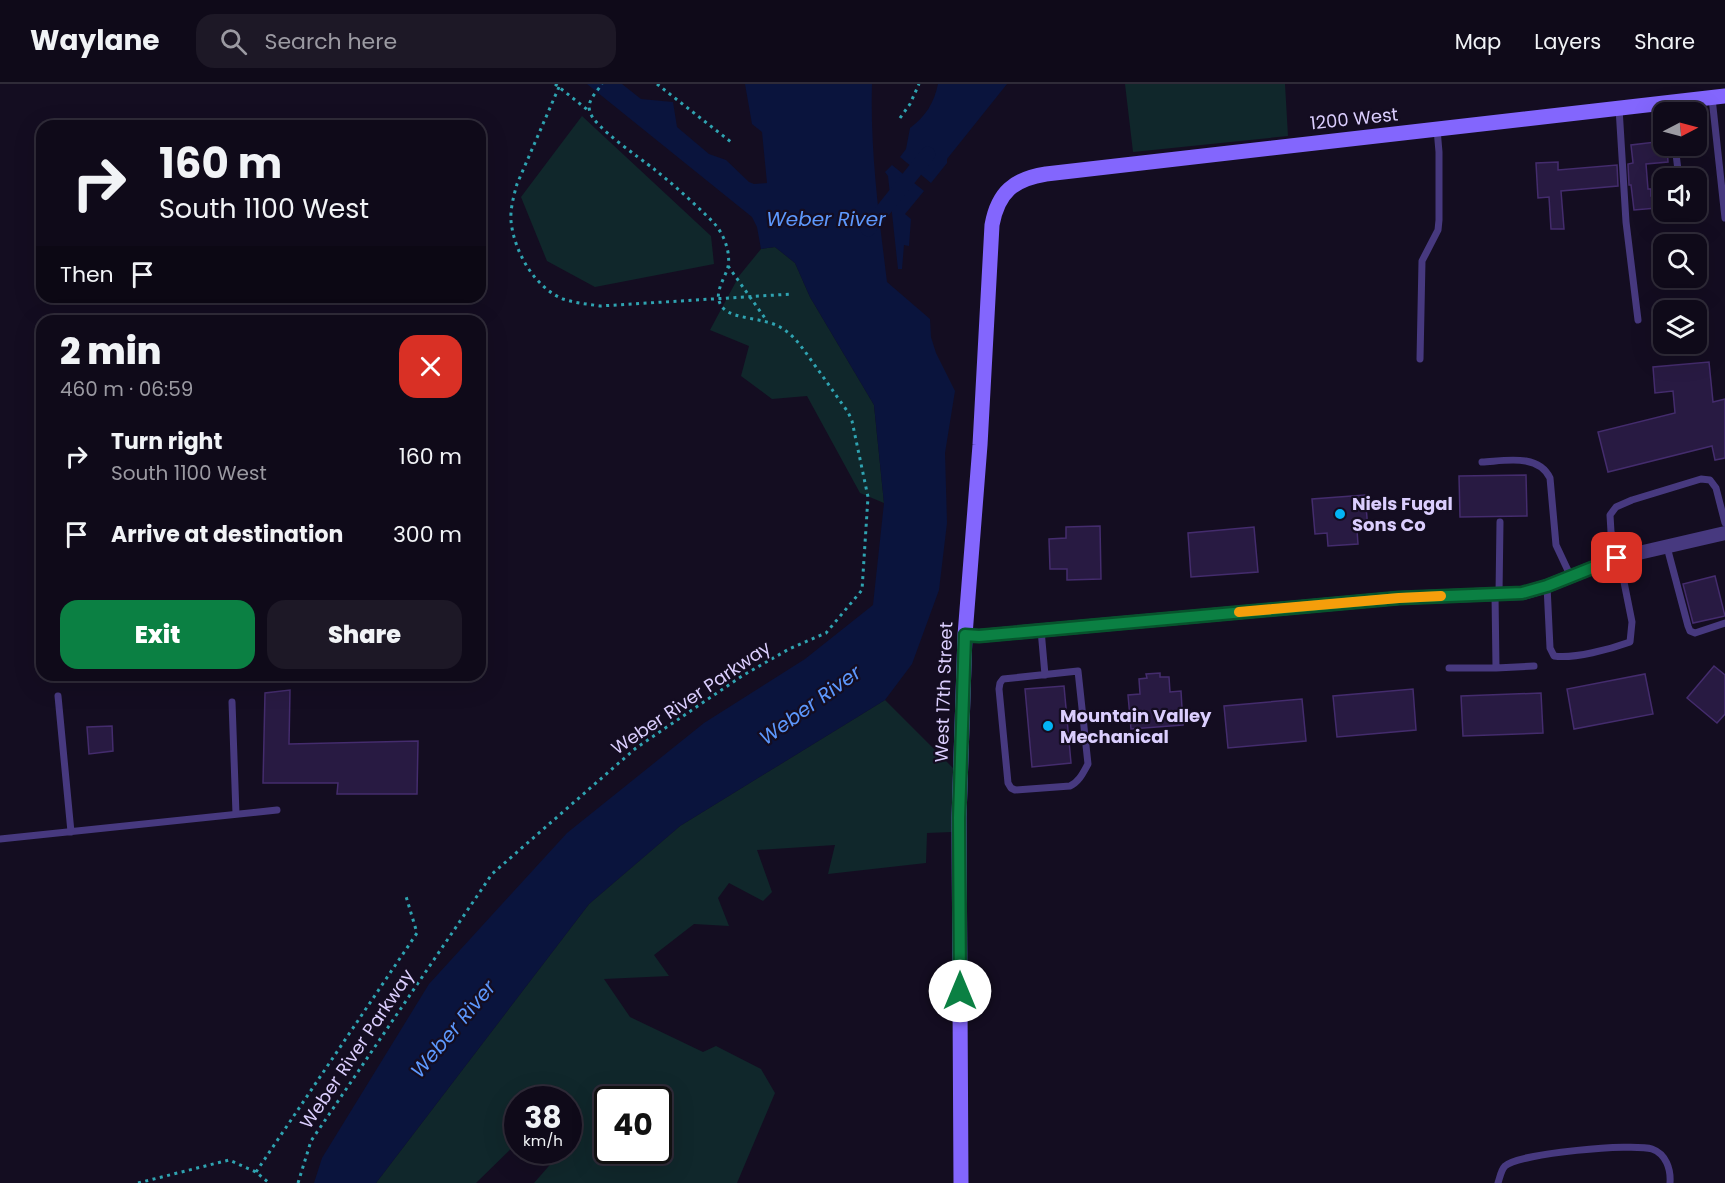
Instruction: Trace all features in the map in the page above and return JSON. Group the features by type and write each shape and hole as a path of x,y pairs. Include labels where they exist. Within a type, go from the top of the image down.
{"street":[{"name":"1200 West","path":"1696,102 1719,97"},
{"name":"1200 West","path":"998,204 1002,196 1015,184 1033,176 1619,108 1653,107"},
{"name":"West 17th Street","path":"961,1183 959,818 965,635 980,444 993,225 994,213 998,204"},
{"path":"965,635 979,636 1399,598 1522,593 1623,557 1725,533"}],"lane":[{"path":"1719,97 1725,218"},
{"path":"1619,108 1626,222 1638,320"},
{"path":"1420,359 1422,261 1438,230 1439,220 1437,129"},
{"path":"1482,462 1526,460 1538,464 1546,471 1550,478 1556,545 1571,577"},
{"path":"1547,586 1550,648 1554,656 1563,658 1630,642 1632,622 1624,582 1623,557 1611,532 1610,515 1616,507 1701,479 1710,480 1716,488 1725,523"},
{"path":"1496,668 1500,522"},
{"path":"1667,547 1690,631 1695,633 1725,623"},
{"path":"1041,630 1045,675"},
{"path":"1449,668 1534,666"},
{"path":"1078,671 1088,764 1077,783 1070,786 1015,790 1008,783 1000,682 1003,679 1045,675 1078,671"},
{"path":"58,696 71,832"},
{"path":"232,702 236,814"},
{"path":"0,839 277,810"},
{"path":"1498,1183 1506,1166 1517,1160 1553,1153 1634,1146 1652,1149 1662,1155 1671,1174 1670,1183"}],"path":[{"path":"602,84 589,106 592,118 656,171 718,228 728,250 728,266 719,289 719,298"},
{"path":"657,84 731,142"},
{"path":"900,118 910,104 919,84"},
{"path":"590,112 557,86 517,184 510,219 514,236 529,270 543,287 561,298 579,304 600,306 792,294"},
{"path":"728,266 767,321"},
{"name":"Weber River Parkway","path":"298,1183 311,1141 492,874 636,748 742,676 789,649 826,633 862,590 868,497 852,421 848,412 795,338 779,326 767,321 726,312 719,298"},
{"path":"256,1172 417,933 405,893"},
{"path":"138,1183 229,1160 256,1172 269,1183"}],"green space":[{"path":"1125,84 1285,84 1288,136 1133,152"},
{"path":"582,116 711,236 714,264 595,287 547,261 521,197"},
{"path":"775,247 795,263 810,297 874,405 884,503 860,493 807,396 772,399 741,376 749,346 710,330 739,276 761,249"},
{"path":"885,700 954,769 952,832 927,833 926,863 828,874 835,845 757,850 772,892 763,901 729,883 718,898 729,926 694,924 654,955 669,976 604,979 630,1017 703,1052 716,1046 761,1069 775,1093 737,1183 534,1183 551,1164 582,1164 582,1086 504,1086 504,1156 476,1183 376,1183 589,904 680,826"}],"water":[{"name":"Weber River","path":"587,84 622,84 641,99 673,102 677,127 709,154 726,160 754,184 767,183 762,132 752,124 745,84 872,84 874,158 887,282 930,319 931,337 936,353 955,391 945,453 947,523 939,590 912,664 885,700 680,826 589,904 376,1183 314,1183 322,1158 429,984 567,833 704,723 805,659 873,605 884,503 874,405 810,297 795,263 775,247 761,249 757,227 752,217"},
{"path":"938,84 1007,84 947,159 947,163 931,183 900,157 906,149 910,128 928,109"},
{"path":"892,165 924,191 905,214 911,219 909,246 904,245 902,269 898,269 888,176 885,172"}],"building":[{"path":"1653,142 1653,156 1668,156 1668,162 1646,164 1648,189 1651,189 1651,196 1653,196 1653,208 1634,210 1628,164 1633,163 1631,145"},
{"path":"1558,162 1558,170 1617,165 1618,186 1561,191 1564,229 1551,229 1549,197 1538,198 1536,163"},
{"path":"1709,362 1713,402 1725,399 1725,458 1715,460 1712,446 1608,472 1598,432 1675,413 1673,391 1655,393 1653,367"},
{"path":"1526,475 1527,516 1460,517 1459,476"},
{"name":"Niels Fugal Sons Co","path":"1365,495 1368,529 1357,530 1358,544 1328,546 1327,533 1315,534 1312,499"},
{"path":"1100,526 1101,579 1067,580 1067,569 1050,569 1049,539 1066,538 1066,527"},
{"path":"1254,527 1258,572 1191,577 1188,533"},
{"path":"1715,576 1725,616 1693,623 1683,584"},
{"path":"1714,666 1725,675 1725,714 1717,723 1687,698"},
{"path":"1160,673 1160,677 1169,677 1170,692 1181,691 1183,725 1131,729 1128,695 1140,694 1139,679 1147,678 1146,674"},
{"path":"1645,674 1653,714 1574,729 1567,689"},
{"name":"Mountain Valley Mechanical","path":"1064,686 1071,763 1032,767 1025,689"},
{"path":"1413,689 1416,730 1337,737 1333,696"},
{"path":"290,690 289,744 418,741 417,794 337,794 338,783 263,783 265,693"},
{"path":"1541,693 1543,733 1463,736 1461,696"},
{"path":"1302,699 1306,741 1228,748 1224,706"},
{"path":"112,726 113,751 89,754 87,727"}],"waterway":[{"path":"868,229 928,154"}],"slow traffic":[{"path":"1239,612 1441,596"}],"place":[{"name":"Niels Fugal Sons Co","path":"1340,514"},
{"name":"Mountain Valley Mechanical","path":"1048,726"}],"route":[{"path":"960,991 959,818 965,635 979,636 1399,598 1522,593 1547,586 1617,558"}]}
